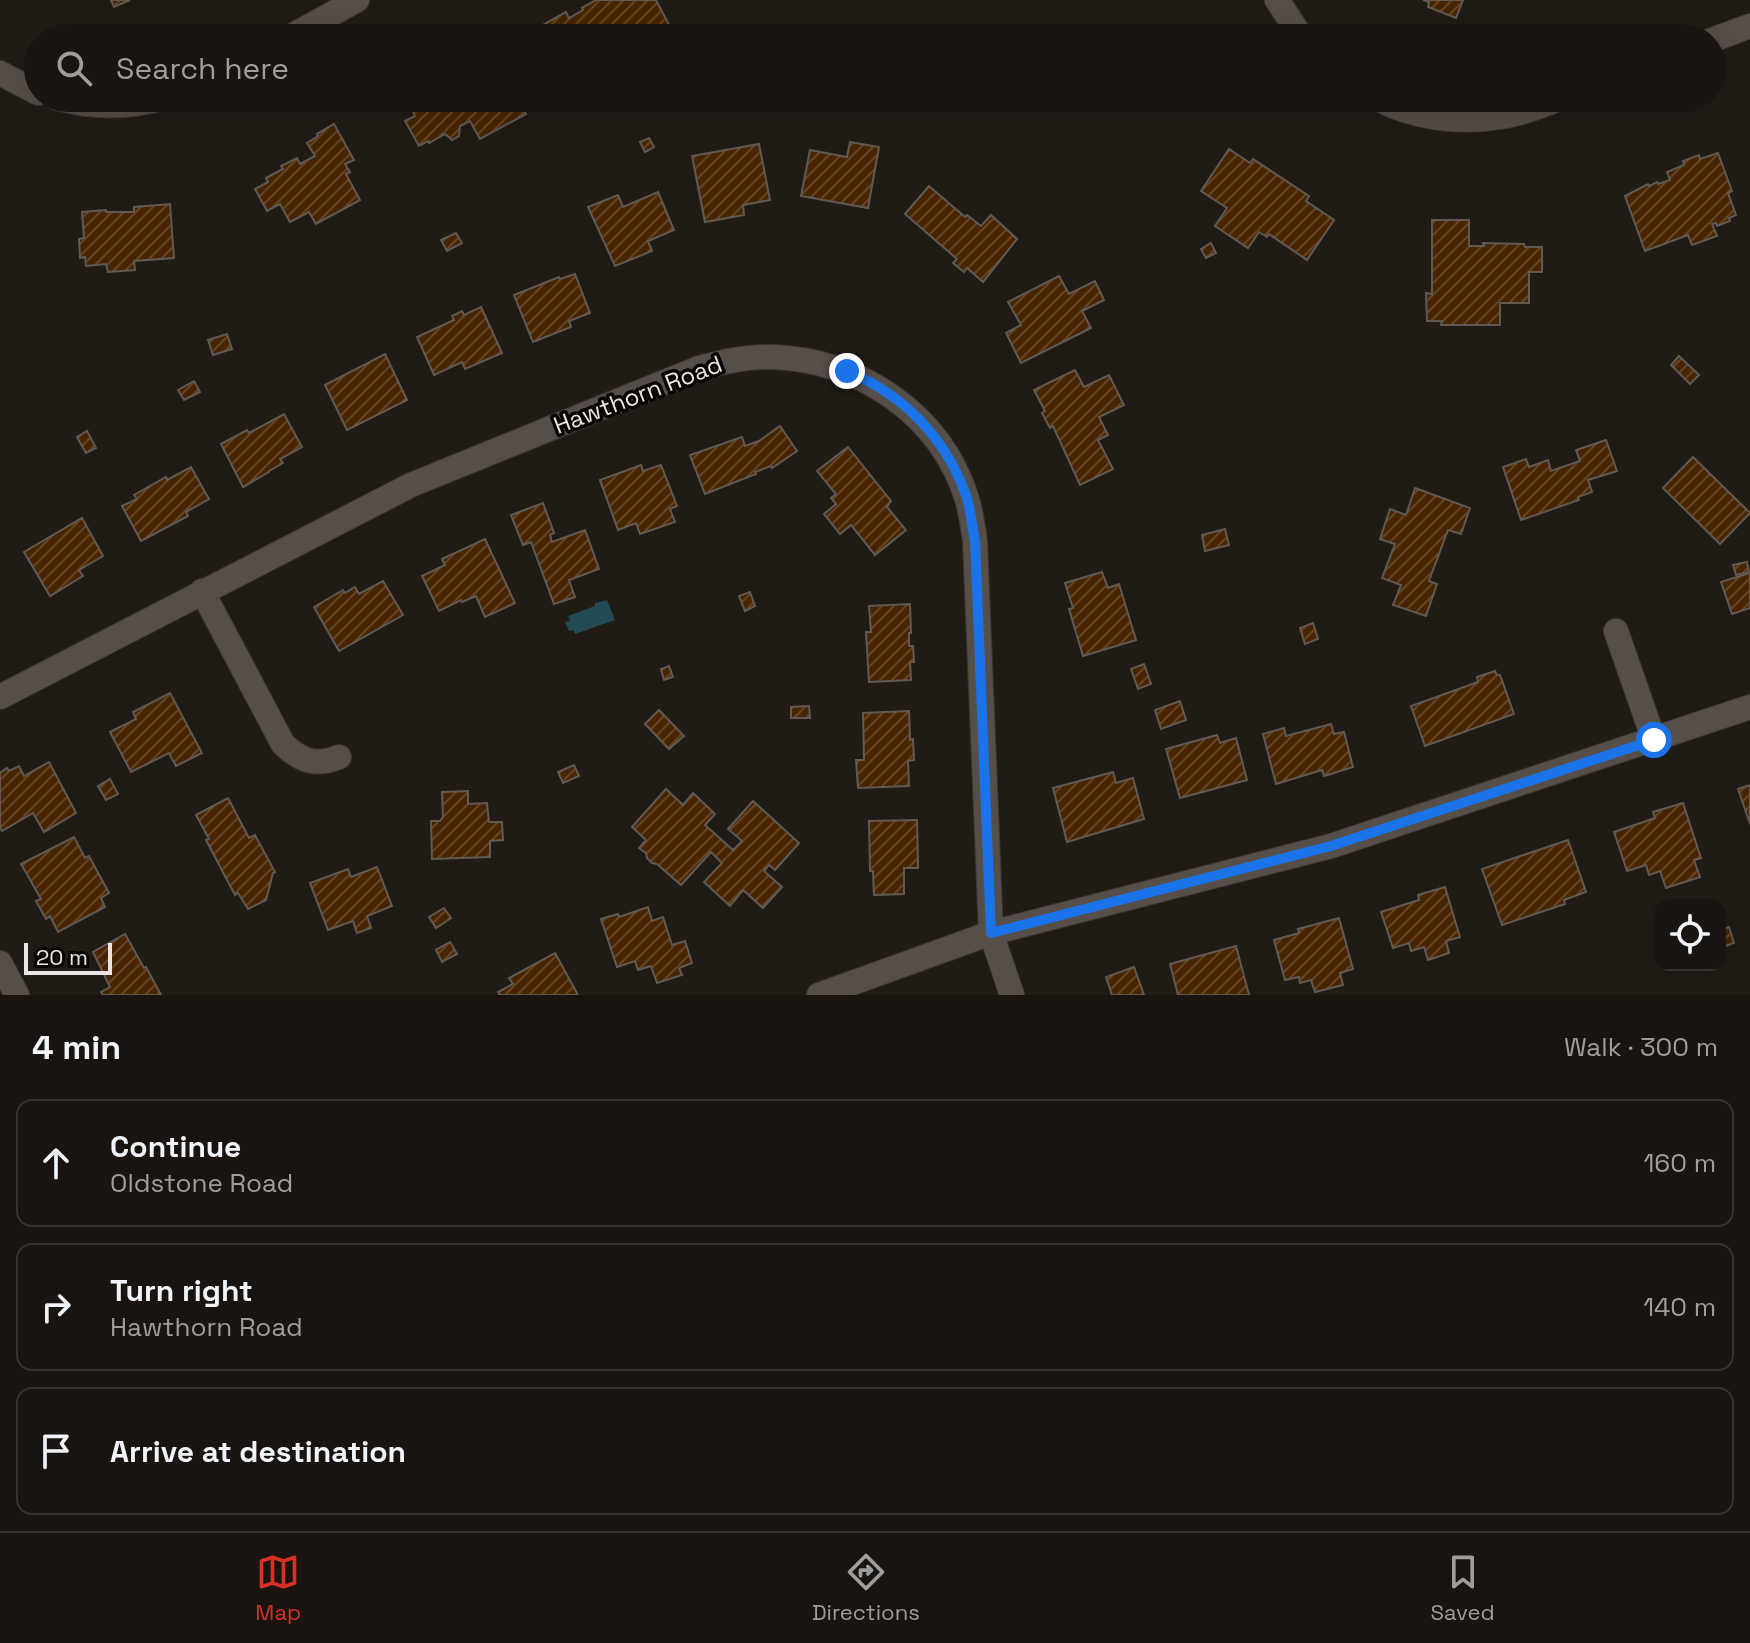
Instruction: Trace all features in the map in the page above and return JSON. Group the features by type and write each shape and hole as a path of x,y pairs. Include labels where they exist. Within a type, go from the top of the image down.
{"street":[{"path":"313,24 357,0"},
{"path":"1277,0 1293,24"},
{"path":"1726,35 1750,26"},
{"path":"0,73 24,86"},
{"path":"1411,112 1456,119 1500,117 1519,112"},
{"name":"Hawthorn Road","path":"0,697 411,485 699,368 734,359 770,356 813,361 847,371 879,387 907,408 931,433 954,468 967,500 975,541 991,933 1012,995"},
{"path":"202,591 283,744 297,757 316,762 339,757"},
{"path":"1616,631 1654,740"},
{"path":"819,995 991,933 1331,846 1750,707"},
{"path":"0,963 17,995"}],"water":[{"path":"607,600 615,620 575,634 573,630 569,631 565,622 570,621 568,616"}],"building":[{"path":"111,0 130,0 114,7"},
{"path":"596,0 656,0 669,24 545,24 566,12 569,18"},
{"path":"1423,0 1463,0 1456,18 1428,7 1429,2"},
{"path":"413,112 526,114 480,139 470,121 460,126 459,136 452,140 445,134 419,146 405,121 415,116"},
{"path":"334,124 354,160 345,164 350,172 346,174 360,200 316,224 309,212 290,222 280,204 267,211 255,189 268,182 266,178 283,169 281,166 297,158 300,164 315,156 307,143"},
{"path":"649,138 654,147 645,152 640,142"},
{"path":"850,142 879,147 868,208 801,196 810,150 847,157"},
{"path":"759,144 770,200 743,205 744,215 705,222 692,156"},
{"path":"1229,149 1250,163 1253,159 1309,196 1306,201 1334,220 1307,260 1269,234 1267,237 1259,232 1248,248 1215,226 1227,208 1201,191"},
{"path":"1718,153 1732,191 1728,193 1736,215 1717,226 1716,223 1712,224 1717,236 1692,245 1688,235 1645,251 1625,196 1648,184 1670,180 1667,172 1684,165 1683,161"},
{"path":"929,186 965,217 967,215 981,226 991,215 1017,239 983,282 967,268 964,272 953,263 957,259 905,214"},
{"path":"658,192 674,230 648,241 652,251 615,266 588,207 618,195 623,207"},
{"path":"170,204 174,258 134,261 135,270 108,272 106,264 86,266 85,257 80,258 79,239 84,238 82,212 134,212 134,207"},
{"path":"1432,220 1469,220 1469,246 1484,246 1483,243 1542,247 1542,272 1529,272 1529,303 1500,303 1500,325 1441,325 1442,321 1427,321 1426,293 1432,294"},
{"path":"456,233 462,243 447,251 441,240"},
{"path":"1211,243 1216,253 1206,258 1201,249"},
{"path":"575,274 590,313 569,321 571,327 533,342 514,295"},
{"path":"1059,276 1069,294 1095,281 1104,300 1082,311 1091,328 1021,363 1006,333 1021,325 1008,302"},
{"path":"481,307 502,353 465,369 462,362 434,375 417,337 454,320 452,316 462,311 464,315"},
{"path":"227,334 232,349 213,355 208,340"},
{"path":"385,354 407,400 347,430 325,385"},
{"path":"1679,356 1699,375 1690,384 1671,365"},
{"path":"1075,370 1084,387 1109,375 1124,405 1099,417 1108,435 1098,440 1113,469 1080,485 1053,426 1050,428 1042,413 1045,411 1034,390"},
{"path":"194,381 200,392 184,400 178,390"},
{"path":"284,414 302,447 280,459 283,463 243,487 221,444"},
{"path":"780,426 797,451 772,468 755,472 705,494 690,455 742,437 745,446 759,441"},
{"path":"87,431 96,448 86,453 77,437"},
{"path":"1606,440 1617,471 1588,480 1592,492 1578,497 1579,500 1521,520 1503,467 1526,459 1529,467 1548,460 1551,471 1580,461 1576,450"},
{"path":"848,447 891,501 887,507 906,530 875,555 851,525 840,534 824,514 836,504 831,498 836,494 817,471"},
{"path":"1693,457 1750,513 1720,544 1663,488"},
{"path":"641,465 643,471 661,465 677,506 670,509 675,522 640,534 636,523 618,530 600,480"},
{"path":"191,467 209,499 186,512 188,516 141,541 122,506 137,499 134,495"},
{"path":"1415,488 1470,508 1461,534 1448,530 1429,581 1437,584 1426,616 1393,605 1401,585 1382,578 1395,544 1380,539 1390,509 1406,515"},
{"path":"543,503 554,533 550,535 552,542 585,530 599,569 569,580 575,597 554,604 531,542 523,545 511,515"},
{"path":"82,518 103,556 79,570 83,576 50,596 24,552"},
{"path":"1225,529 1229,545 1205,551 1202,535"},
{"path":"485,539 515,603 485,617 476,596 439,611 422,576 445,565 442,559"},
{"path":"1747,562 1749,572 1736,575 1733,565"},
{"path":"1102,572 1108,588 1119,584 1136,640 1083,656 1065,583"},
{"path":"1750,573 1750,608 1732,614 1721,582"},
{"path":"383,581 403,615 339,651 314,607 343,590 345,593 355,587 359,594"},
{"path":"750,592 755,606 745,611 739,596"},
{"path":"910,604 909,646 913,646 914,662 910,662 911,680 869,682 866,632 871,632 869,606"},
{"path":"1313,623 1318,639 1305,644 1300,628"},
{"path":"1144,664 1151,684 1138,689 1131,669"},
{"path":"669,666 673,677 664,680 661,669"},
{"path":"1495,671 1500,675 1514,714 1425,746 1411,706 1478,682 1477,677"},
{"path":"170,693 202,753 176,766 169,753 131,772 110,732 136,719 133,712"},
{"path":"1180,701 1186,720 1161,729 1155,710"},
{"path":"809,706 810,718 791,718 791,707"},
{"path":"659,710 684,736 669,749 645,724"},
{"path":"909,711 914,760 908,761 909,786 858,788 856,760 864,760 863,713"},
{"path":"1331,724 1334,734 1344,732 1353,767 1324,776 1322,770 1276,784 1263,734 1284,728 1286,736"},
{"path":"1217,735 1220,743 1236,738 1247,780 1180,798 1166,749"},
{"path":"49,762 76,813 44,832 33,813 2,831 0,773 19,766 24,776"},
{"path":"574,765 579,776 563,783 558,772"},
{"path":"1113,772 1116,783 1133,778 1144,819 1067,842 1053,788"},
{"path":"110,779 118,794 106,800 98,786"},
{"path":"1750,785 1750,824 1738,789"},
{"path":"666,789 683,805 693,793 715,814 705,825 733,850 742,841 728,829 753,801 799,843 775,870 769,865 764,871 782,887 763,908 743,890 730,906 704,882 722,863 711,852 681,885 647,858 639,848 646,840 632,827"},
{"path":"468,791 468,804 487,803 489,822 502,822 503,840 490,841 490,857 432,859 431,821 440,821 443,817 442,792"},
{"path":"228,798 249,838 255,835 275,872 266,900 248,909 238,893 235,895 196,815"},
{"path":"1683,803 1701,858 1694,860 1700,877 1666,888 1660,871 1649,875 1646,865 1627,871 1614,832 1655,818 1653,812"},
{"path":"917,820 918,868 904,868 904,894 874,895 869,821"},
{"path":"74,837 85,858 89,856 109,893 101,898 105,907 58,932 50,916 46,919 36,901 41,899 21,864"},
{"path":"1568,840 1586,892 1564,900 1565,904 1502,925 1482,869"},
{"path":"377,867 392,906 367,916 371,928 357,933 353,921 328,930 310,883 348,869 351,877"},
{"path":"1445,887 1460,937 1446,941 1449,953 1428,960 1424,947 1411,951 1409,943 1393,948 1381,912 1419,900 1418,895"},
{"path":"648,907 652,921 663,917 672,945 685,941 692,963 679,968 682,975 657,983 651,966 638,970 635,961 617,967 601,919 618,914 619,917"},
{"path":"444,908 451,918 436,928 429,917"},
{"path":"1339,918 1353,969 1340,973 1343,985 1315,992 1311,980 1300,983 1299,977 1285,980 1274,940 1299,933 1298,929"},
{"path":"1729,927 1734,943 1726,946 1726,928"},
{"path":"125,934 161,995 103,995 101,992 110,987 93,952"},
{"path":"450,942 457,954 442,962 436,950"},
{"path":"1236,946 1249,995 1178,995 1170,964"},
{"path":"555,953 578,995 500,995 498,992 513,984 509,978"},
{"path":"1134,967 1144,995 1112,995 1106,977"}],"route":[{"path":"847,371 879,387 907,408 931,433 954,468 967,500 975,541 991,933 1331,846 1654,740"}]}
